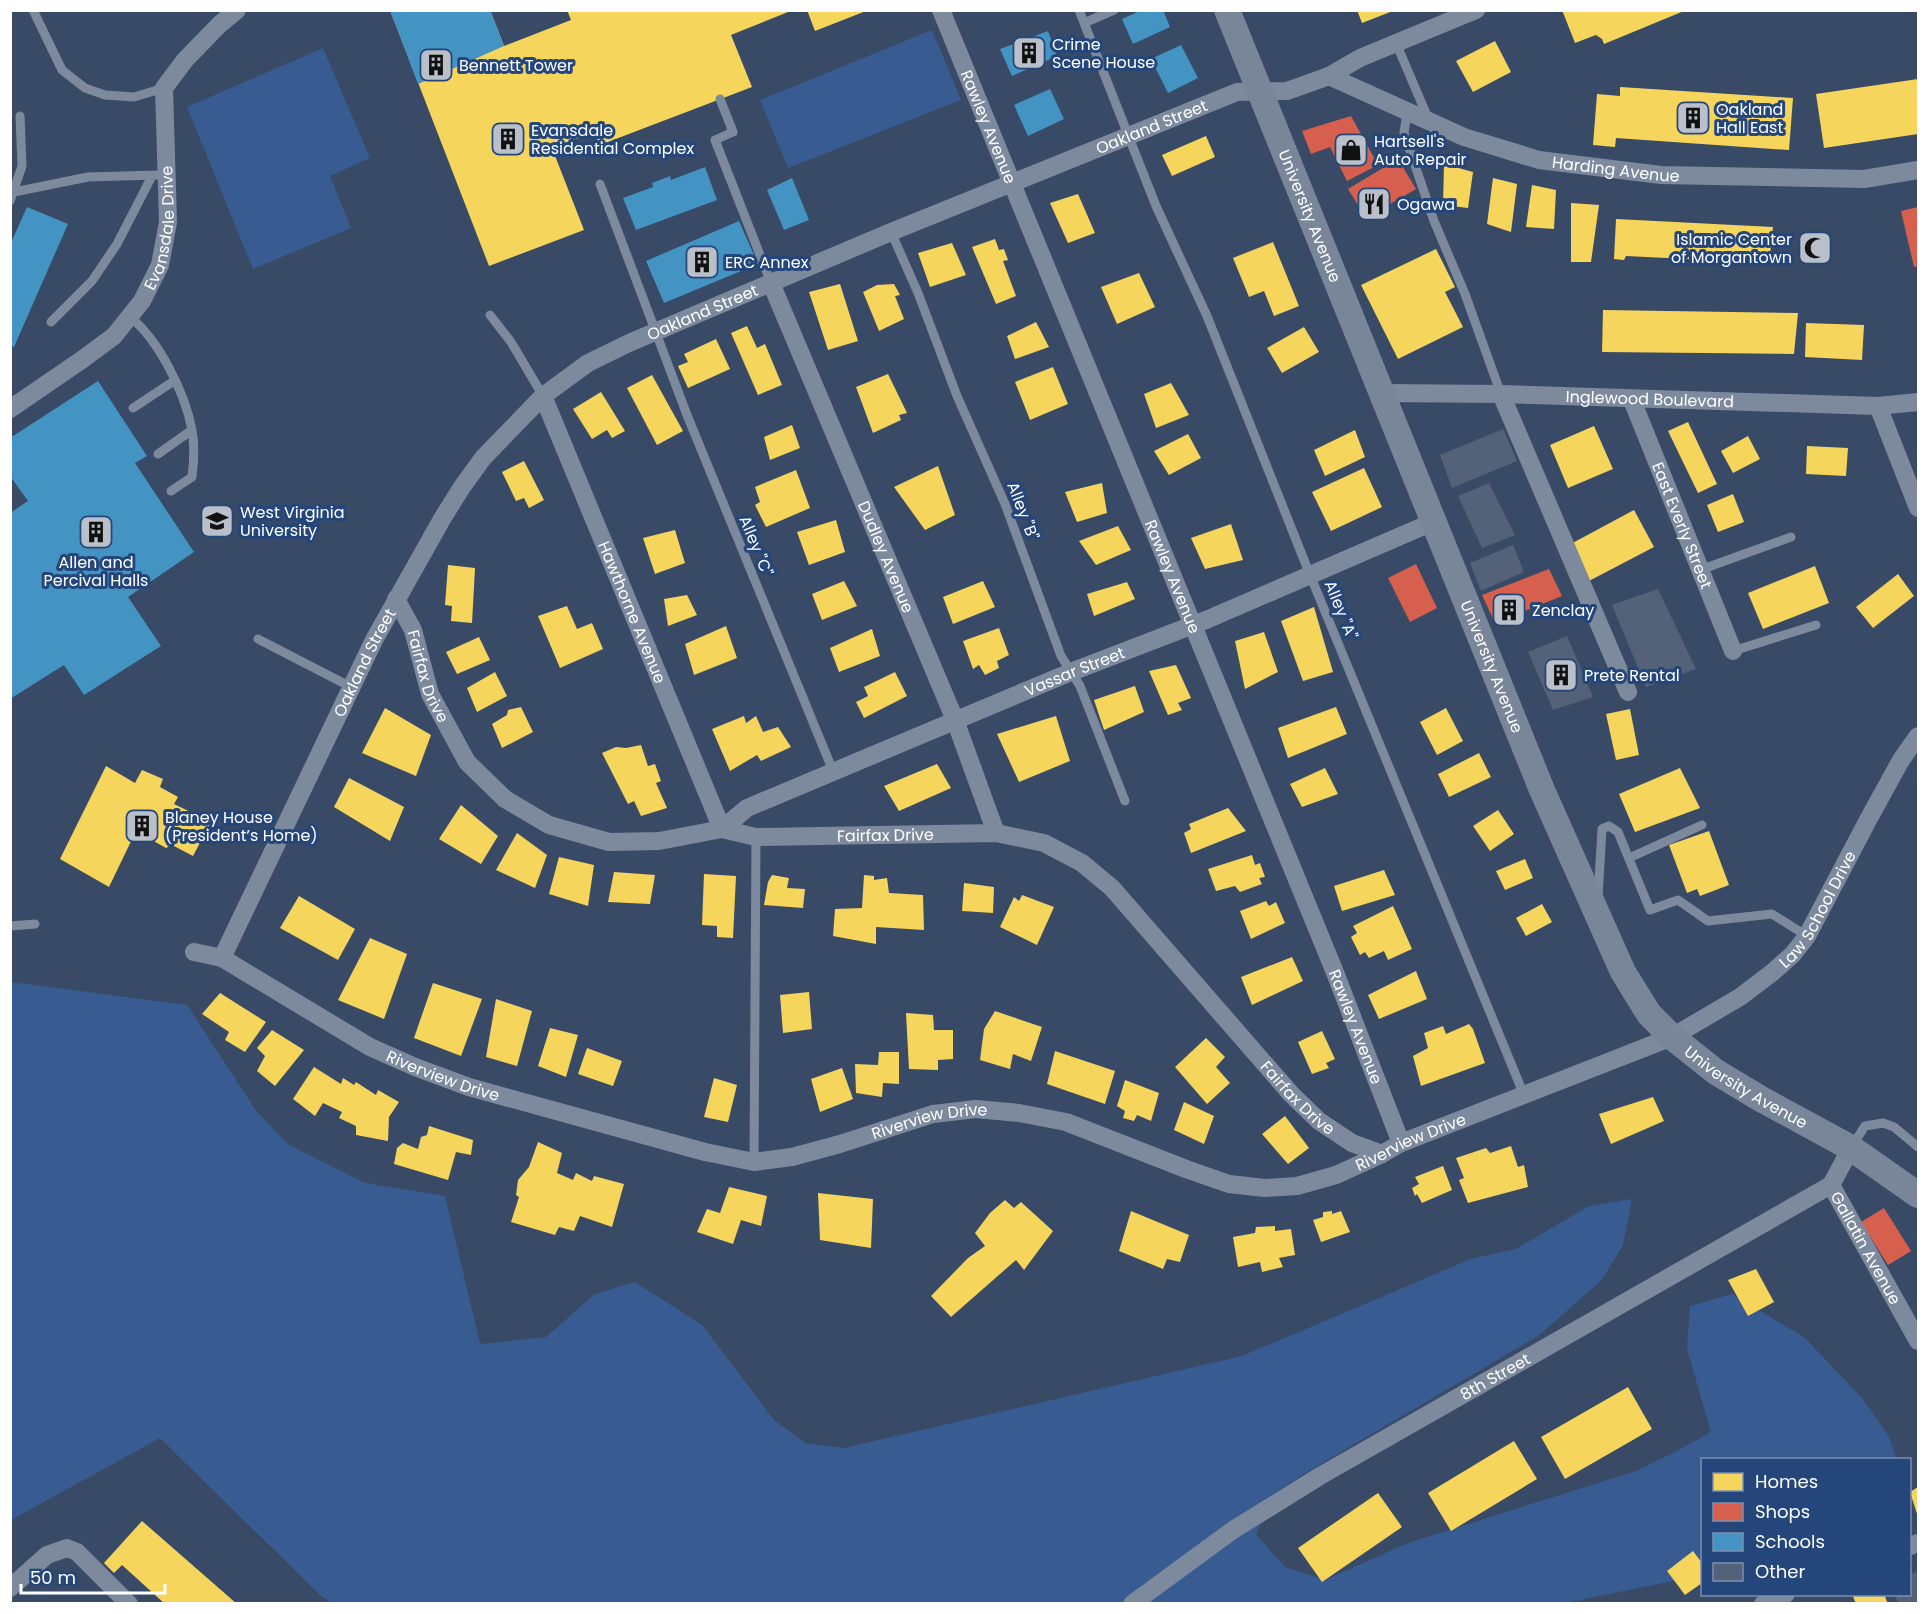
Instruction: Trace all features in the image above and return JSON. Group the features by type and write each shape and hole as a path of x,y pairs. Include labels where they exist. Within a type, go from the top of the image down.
{"street":[{"path":"164,88 185,60 237,10"},
{"name":"Rawley Avenue","path":"941,10 1334,970 1401,1143"},
{"name":"University Avenue","path":"1227,10 1542,790 1623,972 1649,1014 1672,1037 1716,1072 1851,1148 1918,1195"},
{"name":"Oakland Street","path":"222,958 351,687 396,599 442,519 483,458 543,396 588,363 656,330 891,232 1237,92 1287,90 1329,76 1360,58 1469,12"},
{"name":"Harding Avenue","path":"1329,76 1464,137 1539,160 1661,175 1864,179 1918,170"},
{"name":"Evansdale Drive","path":"10,409 83,360 114,336 142,301 160,265 168,222 159,175 164,88"},
{"name":"Dudley Avenue","path":"771,283 955,720 996,833"},
{"name":"Inglewood Boulevard","path":"1382,393 1501,394 1632,400 1878,406 1918,402"},
{"path":"1501,394 1628,692"},
{"name":"Hawthorne Avenue","path":"543,396 722,829"},
{"name":"East Everly Street","path":"1632,400 1733,651"},
{"path":"1878,406 1918,508"},
{"name":"Vassar Street","path":"722,829 747,808 1071,672 1192,625 1433,522"},
{"name":"Fairfax Drive","path":"396,599 413,630 430,694 467,762 505,799 549,825 609,842 659,841 722,829 756,837 996,833 1044,843 1082,863 1112,888 1291,1094 1318,1121 1352,1143 1382,1154"},
{"name":"Law School Drive","path":"1672,1037 1740,997 1793,954 1807,936 1884,790 1918,736"},
{"name":"Riverview Drive","path":"194,952 222,958 370,1047 415,1067 469,1086 705,1152 754,1162 792,1157 933,1114 976,1109 1019,1113 1066,1122 1229,1184 1265,1188 1297,1186 1336,1175 1401,1143 1672,1037"},
{"path":"1831,1185 1851,1148"},
{"name":"Gallatin Avenue","path":"1831,1185 1918,1341"},
{"name":"8th Street","path":"1132,1604 1233,1530 1320,1476 1831,1185"},
{"path":"10,1588 47,1555 67,1548 77,1552 129,1604"},
{"path":"1763,1604 1781,1596"}],"lane":[{"path":"33,10 62,70 85,88 105,95 134,97 164,88"},
{"name":"Alley \"A\"","path":"1079,10 1156,206 1207,316 1310,575 1524,1095"},
{"path":"1084,23 1114,10"},
{"path":"1396,43 1430,122"},
{"path":"720,99 733,132 715,140 771,283"},
{"path":"1407,112 1404,133 1410,152 1430,211 1465,294 1501,394"},
{"path":"12,196 22,166 20,116"},
{"path":"12,196 88,177 159,175"},
{"path":"51,322 92,281 159,175"},
{"name":"Alley \"C\"","path":"600,184 687,415 833,771"},
{"name":"Alley \"B\"","path":"891,232 918,293 957,396 1005,504 1058,647 1080,686 1125,801"},
{"path":"490,315 512,342 543,396"},
{"path":"130,317 142,327 163,360 182,398 192,430 194,459 192,477 171,491"},
{"path":"133,408 174,381"},
{"path":"158,453 192,430"},
{"path":"1700,570 1791,537"},
{"path":"1733,651 1816,625"},
{"path":"258,639 351,687"},
{"path":"1629,858 1702,825"},
{"path":"1596,913 1602,829 1609,826 1618,832 1650,910 1678,900 1708,921 1772,914 1807,936"},
{"path":"754,1162 756,837"},
{"path":"10,926 35,924"},
{"path":"1851,1148 1865,1126 1883,1123 1894,1127 1918,1147"}],"shaded area":[{"path":"932,30 961,100 788,168 760,100"},
{"path":"323,48 370,158 330,176 351,228 253,269 187,107"},
{"path":"11,982 187,1005 257,1112 289,1145 365,1183 445,1196 480,1344 546,1337 595,1294 635,1282 702,1325 774,1420 805,1443 844,1448 1242,1356 1471,1259 1516,1249 1589,1206 1632,1199 1623,1245 1601,1281 1538,1336 1273,1494 1256,1534 1285,1567 1325,1580 1408,1543 1636,1471 1711,1432 1687,1349 1690,1306 1732,1294 1805,1338 1862,1398 1888,1435 1897,1458 1701,1458 1701,1575 1560,1604 332,1603 320,1595 160,1438 11,1520"}],"building: Homes":[{"name":"Evansdale Residential Complex","path":"390,10 490,10 504,46 571,20 567,10 793,10 731,35 752,87 600,145 594,132 552,148 584,230 489,266"},
{"path":"807,10 866,10 866,11 815,31"},
{"path":"1357,10 1393,10 1393,11 1362,23"},
{"path":"1562,10 1684,11 1604,44 1602,39 1596,35 1575,43"},
{"path":"1495,41 1511,72 1473,92 1456,61"},
{"path":"1918,79 1918,134 1824,148 1816,94"},
{"name":"Oakland Hall East","path":"1620,87 1793,98 1789,150 1616,138 1615,147 1593,145 1597,94 1620,96"},
{"path":"1206,136 1215,157 1172,176 1162,155"},
{"path":"1444,164 1473,172 1468,208 1443,205"},
{"path":"1493,178 1517,184 1511,232 1487,224"},
{"path":"1532,185 1556,190 1554,229 1526,227"},
{"path":"1078,194 1095,233 1068,243 1050,203"},
{"path":"1571,203 1599,205 1591,262 1571,262"},
{"path":"1616,219 1773,227 1769,263 1626,256 1624,260 1614,259"},
{"path":"995,239 999,250 1004,249 1008,260 1003,261 1016,296 996,304 972,247"},
{"path":"1273,242 1299,306 1274,316 1264,291 1249,297 1233,258"},
{"path":"952,243 966,275 930,287 918,253"},
{"path":"1436,249 1455,287 1445,292 1463,327 1398,359 1361,285"},
{"path":"1139,273 1155,307 1117,324 1101,287"},
{"path":"840,284 858,341 828,350 809,292"},
{"path":"894,284 900,295 895,296 904,319 879,331 863,292 877,285"},
{"path":"1603,310 1798,313 1794,354 1602,352"},
{"path":"1036,322 1049,347 1015,359 1007,336"},
{"path":"1806,323 1864,325 1862,360 1805,357"},
{"path":"747,326 757,348 765,344 782,385 758,395 731,333"},
{"path":"1304,327 1319,352 1282,373 1267,348"},
{"path":"716,339 730,369 688,388 678,366 688,362 684,354"},
{"path":"1053,367 1068,404 1030,420 1015,382"},
{"path":"888,374 907,413 899,415 901,420 873,433 856,387"},
{"path":"652,375 683,431 657,445 627,388"},
{"path":"1171,383 1189,415 1156,428 1144,394"},
{"path":"601,392 625,431 612,438 607,430 592,439 573,409"},
{"path":"1688,422 1717,484 1698,493 1668,431"},
{"path":"792,425 800,448 770,460 764,437"},
{"path":"1594,426 1613,469 1568,488 1550,445"},
{"path":"1355,430 1365,457 1325,476 1314,450"},
{"path":"1188,434 1201,458 1169,475 1154,451"},
{"path":"1748,436 1760,459 1733,473 1721,451"},
{"path":"1807,446 1848,448 1846,476 1806,474"},
{"path":"524,461 544,500 529,508 524,498 516,501 502,472"},
{"path":"938,466 955,515 925,530 894,487"},
{"path":"1364,468 1382,507 1331,531 1312,492"},
{"path":"796,470 810,508 766,527 755,505 760,502 755,487"},
{"path":"1102,483 1107,513 1077,522 1065,492"},
{"path":"1733,494 1744,522 1718,532 1707,505"},
{"path":"1634,510 1654,547 1587,582 1567,546"},
{"path":"836,520 845,552 809,565 797,532"},
{"path":"1231,524 1243,560 1205,569 1191,538"},
{"path":"1118,526 1131,550 1096,565 1079,541"},
{"path":"675,530 685,563 655,574 643,538"},
{"path":"448,565 475,568 472,623 451,621 452,606 445,605"},
{"path":"1815,566 1829,603 1763,629 1748,593"},
{"path":"1898,574 1914,596 1873,628 1856,607"},
{"path":"844,581 857,606 822,620 812,594"},
{"path":"983,581 995,607 953,624 943,597"},
{"path":"1127,582 1135,599 1094,616 1087,594"},
{"path":"687,595 697,615 668,626 664,599"},
{"path":"567,606 577,629 592,623 603,649 560,668 538,616"},
{"path":"1314,607 1333,672 1303,681 1281,621"},
{"path":"726,626 737,658 694,675 685,644"},
{"path":"999,628 1009,655 997,661 999,668 985,675 979,665 973,669 963,641"},
{"path":"872,629 880,656 839,672 830,648"},
{"path":"1264,632 1278,672 1245,689 1235,641"},
{"path":"479,637 490,660 457,674 446,652"},
{"path":"1176,665 1191,698 1178,703 1182,710 1168,715 1149,671"},
{"path":"495,672 507,696 477,712 467,688"},
{"path":"895,672 907,696 864,718 856,702 868,696 864,687"},
{"path":"1135,686 1144,712 1104,730 1094,700"},
{"path":"521,707 533,732 502,748 492,724 507,715 508,710"},
{"path":"1336,707 1347,734 1288,758 1278,728"},
{"path":"385,708 431,735 416,776 362,753"},
{"path":"1446,708 1463,741 1437,755 1420,722"},
{"path":"1630,709 1639,755 1616,760 1606,714"},
{"path":"744,716 746,723 756,716 763,732 778,727 791,747 761,761 757,755 730,771 712,729"},
{"path":"1056,716 1070,761 1019,782 997,734"},
{"path":"641,745 648,766 655,764 661,781 656,783 667,808 641,816 634,801 628,804 602,753 616,747"},
{"path":"1479,753 1491,777 1449,797 1438,774"},
{"path":"937,764 951,788 899,811 884,786"},
{"name":"Blaney House (President’s Home)","path":"106,766 135,783 142,770 163,779 160,787 178,797 174,804 211,822 193,856 172,845 166,848 136,831 109,887 60,859"},
{"path":"1325,768 1338,794 1302,807 1290,784"},
{"path":"1680,768 1700,808 1635,832 1619,794"},
{"path":"349,778 404,807 390,841 334,807"},
{"path":"461,805 498,836 481,864 439,839"},
{"path":"1228,808 1246,831 1191,853 1184,833 1191,829 1189,824"},
{"path":"1498,810 1514,834 1490,851 1473,826"},
{"path":"1709,831 1729,885 1700,896 1697,889 1687,893 1669,845"},
{"path":"517,833 547,855 535,888 496,870"},
{"path":"1252,855 1255,865 1260,863 1265,877 1259,878 1262,884 1240,892 1235,886 1216,891 1208,869"},
{"path":"559,857 594,865 588,906 549,894"},
{"path":"1525,859 1533,878 1505,890 1496,871"},
{"path":"1384,870 1395,895 1342,911 1334,886"},
{"path":"614,872 655,875 650,904 608,902"},
{"path":"704,874 736,876 733,938 717,937 717,926 702,925"},
{"path":"772,875 789,878 787,888 805,889 803,908 764,905 768,882"},
{"path":"864,875 874,876 874,880 887,878 889,893 923,895 924,930 876,927 876,944 833,936 835,909 862,908"},
{"path":"964,883 994,887 993,913 962,911"},
{"path":"1022,895 1054,907 1037,945 1000,927 1014,897 1019,901"},
{"path":"299,896 355,929 338,960 280,928"},
{"path":"1266,901 1269,906 1276,902 1285,923 1251,939 1240,911"},
{"path":"1542,904 1552,922 1526,936 1516,918"},
{"path":"1393,906 1412,949 1388,960 1384,951 1369,958 1365,952 1360,955 1351,937 1357,933 1353,926"},
{"path":"370,938 407,954 384,1019 338,1000"},
{"path":"1292,957 1303,981 1252,1005 1241,977"},
{"path":"1416,971 1427,999 1379,1019 1368,995"},
{"path":"433,983 482,999 461,1056 414,1038"},
{"path":"809,992 812,1029 783,1033 780,995"},
{"path":"220,993 266,1022 245,1052 225,1040 229,1032 202,1014"},
{"path":"496,999 532,1011 517,1066 486,1057"},
{"path":"995,1011 1042,1027 1031,1061 1013,1054 1010,1069 980,1060 984,1029"},
{"path":"906,1013 933,1015 934,1030 953,1030 953,1059 938,1060 938,1070 909,1069"},
{"path":"1469,1024 1473,1029 1485,1063 1421,1086 1413,1056 1428,1048 1424,1033 1443,1026 1446,1034"},
{"path":"550,1028 578,1035 566,1077 538,1066"},
{"path":"272,1030 304,1050 275,1086 257,1071 265,1056 257,1048"},
{"path":"1322,1031 1335,1059 1326,1063 1329,1068 1312,1074 1298,1042"},
{"path":"1206,1038 1225,1057 1216,1067 1230,1083 1207,1104 1175,1067"},
{"path":"587,1048 622,1061 613,1086 578,1074"},
{"path":"1055,1051 1115,1071 1105,1104 1047,1084"},
{"path":"879,1052 899,1052 899,1084 883,1083 882,1097 856,1093 855,1064 878,1065"},
{"path":"314,1067 341,1084 343,1078 354,1085 356,1082 376,1095 378,1090 399,1102 389,1117 388,1141 356,1135 356,1126 339,1118 342,1112 323,1103 315,1116 293,1099"},
{"path":"842,1068 853,1099 820,1112 811,1079"},
{"path":"714,1078 737,1085 728,1122 704,1117"},
{"path":"1125,1080 1159,1093 1151,1121 1137,1115 1134,1121 1123,1118 1125,1111 1117,1106"},
{"path":"1653,1097 1664,1121 1611,1144 1599,1114"},
{"path":"1184,1102 1214,1116 1204,1144 1174,1130"},
{"path":"1285,1116 1309,1148 1288,1164 1262,1134"},
{"path":"429,1126 473,1140 471,1155 456,1152 448,1180 394,1164 397,1148 403,1143 418,1149 421,1137 427,1135"},
{"path":"538,1142 562,1153 557,1173 573,1180 576,1173 592,1181 594,1176 624,1184 612,1227 580,1216 574,1231 559,1227 555,1235 511,1222 519,1197 516,1195 518,1180 529,1167"},
{"path":"1511,1146 1518,1167 1524,1165 1528,1187 1468,1203 1459,1180 1464,1178 1456,1158 1486,1148 1490,1153"},
{"path":"1443,1166 1452,1190 1422,1203 1417,1194 1415,1196 1412,1188 1419,1184 1415,1177"},
{"path":"729,1187 767,1196 761,1226 741,1220 733,1244 697,1232 707,1209 720,1213"},
{"path":"818,1193 873,1199 871,1248 820,1240"},
{"path":"1005,1200 1014,1208 1021,1202 1053,1231 1024,1270 1016,1260 951,1317 931,1296 968,1258 985,1246 975,1233 990,1213"},
{"path":"1131,1211 1189,1235 1180,1262 1167,1259 1163,1269 1119,1251"},
{"path":"1332,1211 1332,1214 1341,1211 1350,1232 1321,1242 1313,1220 1323,1217 1323,1212"},
{"path":"1275,1226 1275,1231 1291,1229 1295,1255 1279,1258 1283,1267 1262,1272 1260,1262 1238,1267 1233,1237 1255,1233 1256,1227"},
{"path":"1756,1269 1774,1302 1748,1316 1728,1280"},
{"path":"1628,1387 1652,1429 1565,1479 1541,1437"},
{"path":"1514,1441 1537,1479 1451,1531 1428,1493"},
{"path":"1918,1487 1918,1517 1911,1495 1911,1491"},
{"path":"1378,1493 1402,1527 1322,1582 1298,1548"},
{"path":"142,1521 237,1604 165,1604 122,1565 114,1573 104,1563"},
{"path":"1693,1551 1701,1562 1701,1584 1685,1595 1667,1571"},
{"path":"1853,1596 1885,1596 1888,1604 1856,1604"}],"building: Shops":[{"name":"Hartsell's Auto Repair","path":"1351,116 1378,165 1347,181 1330,147 1311,154 1302,131"},
{"name":"Ogawa","path":"1398,159 1416,189 1366,218 1348,189"},
{"path":"1918,207 1918,266 1914,267 1901,211"},
{"path":"1416,564 1437,608 1410,622 1388,578"},
{"name":"Zenclay","path":"1549,569 1562,596 1495,623 1482,595"},
{"path":"1884,1208 1911,1251 1888,1265 1861,1222"}],"building: Schools":[{"name":"Bennett Tower","path":"390,10 490,10 504,46 418,84"},
{"name":"Crime Scene House","path":"1142,10 1163,10 1170,27 1133,44 1122,19"},
{"name":"Crime Scene House","path":"1048,31 1057,56 1012,76 1000,49"},
{"name":"Crime Scene House","path":"1181,45 1198,78 1168,93 1151,59"},
{"name":"Crime Scene House","path":"1050,89 1064,119 1028,136 1014,105"},
{"path":"705,167 717,200 636,230 623,198 653,187 652,183 670,176 671,180"},
{"path":"792,178 809,220 784,230 767,190"},
{"path":"27,207 68,224 14,347 10,345 10,245"},
{"name":"ERC Annex","path":"739,221 758,264 664,303 646,261"},
{"name":"Allen and Percival Halls","path":"98,381 147,456 135,463 194,552 128,597 161,646 84,695 64,665 10,699 10,513 28,501 10,476 10,438"}],"building: Other":[{"path":"1503,429 1517,461 1452,488 1440,455"},
{"path":"1489,483 1515,535 1482,548 1458,496"},
{"path":"1513,545 1524,572 1481,591 1470,563"},
{"path":"1658,589 1696,669 1646,687 1612,605"},
{"name":"Prete Rental","path":"1567,636 1593,697 1553,710 1528,652"},
{"path":"1918,1571 1918,1602 1898,1604 1896,1596 1911,1596 1911,1574"}],"place":[{"name":"Crime Scene House","path":"1029,53"},
{"name":"Bennett Tower","path":"436,65"},
{"name":"Oakland Hall East","path":"1693,118"},
{"name":"Evansdale Residential Complex","path":"508,139"},
{"name":"Hartsell's Auto Repair","path":"1351,150"},
{"name":"Ogawa","path":"1374,204"},
{"name":"Islamic Center of Morgantown","path":"1815,248"},
{"name":"ERC Annex","path":"702,262"},
{"name":"West Virginia University","path":"217,521"},
{"name":"Allen and Percival Halls","path":"96,532"},
{"name":"Zenclay","path":"1509,610"},
{"name":"Prete Rental","path":"1561,675"},
{"name":"Blaney House (President’s Home)","path":"142,826"}]}
